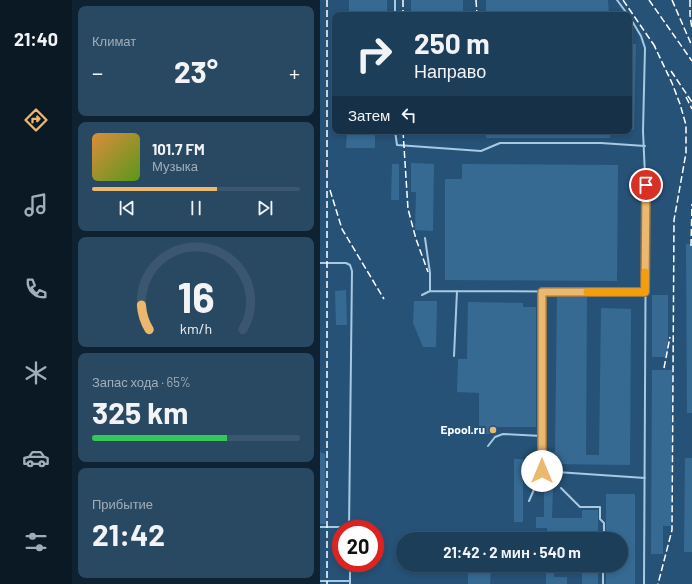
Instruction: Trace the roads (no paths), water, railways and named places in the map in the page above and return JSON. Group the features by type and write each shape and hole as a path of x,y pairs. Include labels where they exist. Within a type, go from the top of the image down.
{"lane":[{"path":"395,0 395,12"},
{"path":"617,0 626,12"},
{"path":"632,21 642,36 644,48 643,131 645,146 646,198 644,584"},
{"path":"396,134 397,145 481,151 500,142 601,143 645,146"},
{"path":"425,238 430,273 430,291"},
{"path":"320,263 346,264 350,265 352,271 349,520"},
{"path":"422,295 430,291 645,292"},
{"path":"454,356 458,291"},
{"path":"529,501 542,471 542,292"},
{"path":"488,446 495,437 503,434 542,436"},
{"path":"542,471 645,478"},
{"path":"561,488 580,507 600,507 600,518 604,523 604,532"},
{"path":"320,527 332,527"},
{"path":"320,581 350,583 350,572"},
{"path":"603,572 603,584"}],"railway":[{"path":"327,0 327,176"},
{"path":"403,0 403,12"},
{"path":"476,0 477,12"},
{"path":"623,0 631,12"},
{"path":"649,0 692,61"},
{"path":"672,0 692,46"},
{"path":"690,0 692,29"},
{"path":"632,13 656,48"},
{"path":"653,43 672,83 686,125 686,153 674,220 672,530 658,584"},
{"path":"671,71 692,102"},
{"path":"686,97 692,109"},
{"path":"403,134 408,209 416,239 428,272"},
{"path":"327,171 327,584"},
{"path":"330,190 342,229 384,299"},
{"path":"691,246 692,204"},
{"path":"664,368 670,337"}],"place":[{"name":"Epool.ru","path":"493,430"}]}
